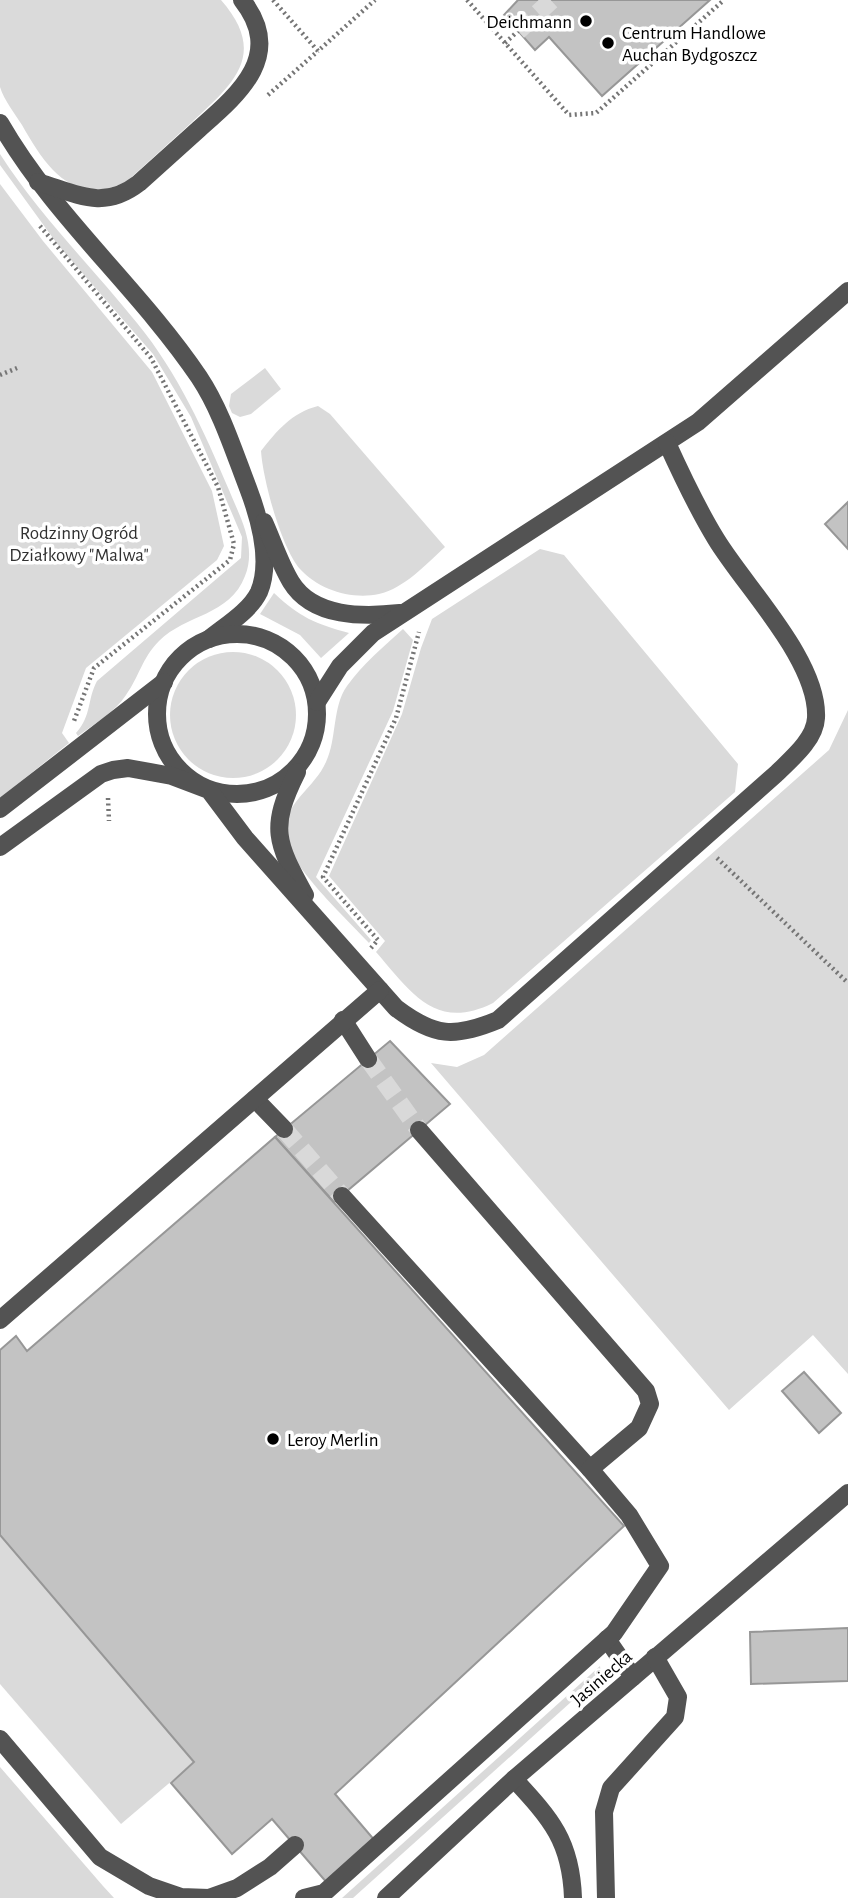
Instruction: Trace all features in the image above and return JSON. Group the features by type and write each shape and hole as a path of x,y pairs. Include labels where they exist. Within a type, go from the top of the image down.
{"street":[{"path":"38,182 93,199 107,199 124,195 168,157 235,97 253,70 260,41 258,24 242,0"},
{"path":"0,123 38,182 200,378 292,583 299,592 316,605 361,617 405,612"},
{"path":"317,702 340,666 373,633 667,443 727,400 848,291"},
{"path":"240,468 262,538 262,576 258,593 240,614 209,639 190,649 175,664 164,682 157,707 159,733 169,757 186,777 209,790 245,838 380,990 415,1023 456,1034 498,1020 801,750 816,722 814,692 804,668 716,540 667,443"},
{"path":"209,639 232,634 256,636 278,645 296,660 310,679 317,702 317,724 312,745 285,795 278,822 280,848 316,916"},
{"path":"0,809 164,682"},
{"path":"0,847 101,774 128,768 172,776 209,790 234,795 260,792 282,781 302,763"},
{"path":"0,1320 380,990"},
{"path":"343,1020 368,1059"},
{"path":"255,1099 284,1129"},
{"path":"419,1130 646,1391 650,1404 639,1427 590,1469"},
{"path":"304,1898 324,1894 607,1639 660,1566 629,1515 590,1469 342,1196"},
{"name":"Jasiniecka","path":"386,1898 514,1779 848,1493"},
{"path":"607,1639 633,1676"},
{"path":"606,1898 604,1812 611,1788 665,1732 675,1717 678,1697 655,1657"},
{"path":"0,1739 100,1857 149,1886 181,1897 209,1898 237,1888 270,1867 295,1845"},
{"path":"514,1779 552,1821 563,1840 573,1898"}],"path":[{"path":"273,0 318,51 375,0"},
{"path":"467,0 569,115 597,113 724,0"},
{"path":"505,43 518,31"},
{"path":"37,222 60,253 151,358 218,487 234,544 230,560 94,668 70,732 80,748"},
{"path":"0,375 17,368"},
{"path":"356,963 379,940 323,877 396,718 429,598"},
{"path":"101,774 110,807 109,821"},
{"path":"700,842 848,983"}],"green space":[{"path":"0,0 221,0 235,19 242,37 244,53 240,68 220,95 126,182 90,190 63,179 51,168 4,97 0,87"},
{"path":"0,154 32,199 137,323 165,362 210,446 242,521 248,543 248,565 238,589 218,607 182,625 159,641 148,654 130,688 116,707 78,736 76,733 85,720 97,681 241,558 242,537 191,417 153,354 58,245 0,165"},
{"name":"Rodzinny Ogród Działkowy \"Malwa\"","path":"0,184 43,241 152,372 212,491 224,546 217,560 86,668 62,733 69,743 0,798"},
{"path":"265,368 281,389 251,414 240,417 232,413 229,406 231,394"},
{"path":"318,406 330,414 445,547 415,575 389,591 358,596 336,592 317,583 300,569 293,559 280,530 265,479 261,451 292,418"},
{"path":"540,549 564,555 738,764 735,792 493,1003 473,1011 455,1013 439,1010 413,993 376,952 385,941 329,876 402,714 432,619"},
{"path":"274,593 308,619 349,633 321,658 300,635 260,614"},
{"path":"403,629 413,640 393,711 316,877 371,940 369,943 320,891 296,860 288,846 286,823 294,804 326,762 342,694 366,663"},
{"path":"233,652 257,657 278,670 291,691 296,715 291,739 278,760 257,773 233,778 209,773 188,760 175,739 170,715 175,691 188,670 209,657"},
{"path":"848,710 848,1374 813,1335 729,1410 431,1063 457,1067 484,1055 829,750"},
{"path":"0,1535 194,1762 121,1824 0,1684"},
{"path":"600,1666 601,1675 353,1898 342,1898"},
{"path":"0,1767 103,1886 114,1898 0,1898"}],"building":[{"name":"Centrum Handlowe Auchan Bydgoszcz","path":"518,0 710,0 602,96 549,37 535,50 504,15"},
{"path":"848,502 848,549 825,524"},
{"path":"390,1041 450,1104 334,1202 275,1137"},
{"name":"Leroy Merlin","path":"275,1137 624,1526 335,1794 376,1842 328,1884 272,1819 232,1854 171,1783 194,1762 0,1535 0,1350 16,1336 27,1351"},
{"path":"804,1372 841,1413 819,1433 782,1391"},
{"path":"848,1628 848,1681 751,1684 750,1632"}],"tunnel":[{"path":"518,31 552,0"},
{"path":"368,1059 419,1130"},
{"path":"284,1129 342,1196"}],"place":[{"name":"Deichmann","path":"586,21"},
{"name":"Centrum Handlowe Auchan Bydgoszcz","path":"608,43"},
{"name":"Leroy Merlin","path":"273,1439"}]}
